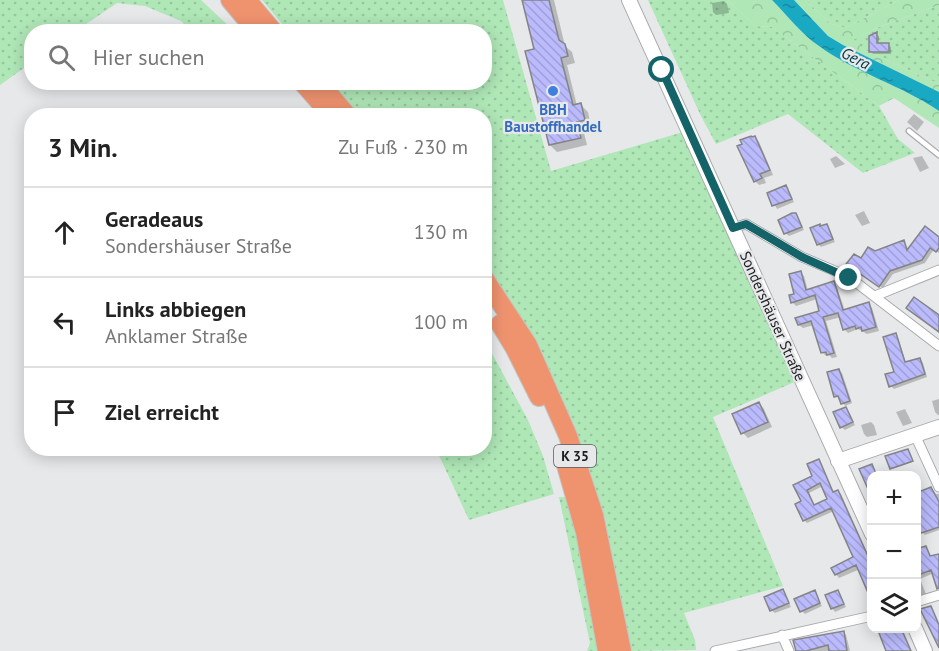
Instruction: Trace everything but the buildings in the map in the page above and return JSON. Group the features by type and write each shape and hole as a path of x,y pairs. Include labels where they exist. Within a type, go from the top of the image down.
{"highway":[{"path":"230,0 251,24"},
{"path":"247,0 267,24"},
{"path":"309,90 325,108"},
{"path":"325,90 341,108"},
{"name":"K 35","path":"492,290 528,345 568,436 594,515 622,651"},
{"name":"K 35","path":"492,313 514,347 542,403 559,445 585,532 607,651"}],"street":[{"name":"Sondershäuser Straße","path":"629,0 868,525"},
{"path":"733,228 746,224 802,257 849,278 939,346"},
{"path":"875,296 939,270"},
{"path":"838,461 939,427"},
{"path":"915,435 939,488"},
{"path":"921,601 939,595"},
{"path":"715,651 867,617"},
{"path":"917,633 925,651"},
{"path":"782,635 789,651"}],"lane":[{"path":"909,131 939,155"}],"green space":[{"path":"0,0 201,0 227,24 184,24 145,6 117,3 86,24 24,24 24,68 0,85"},
{"path":"262,0 503,0 551,171 683,132 797,381 713,417 783,586 684,613 695,640 696,650 627,651 594,502 506,296 492,277 492,108 354,108 338,90 492,90 492,24 282,24"},
{"path":"648,0 728,0 755,26 772,27 879,106 898,139 915,153 863,173 788,114 716,144"},
{"path":"728,0 772,0 807,36 833,55 939,111 939,128 894,98 879,106 772,27 755,26"},
{"path":"794,0 805,0 831,24 845,28 899,0 939,0 939,5 879,27 853,40 865,50 939,84 939,92 828,36"},
{"path":"805,0 899,0 845,28 831,24"},
{"path":"939,5 939,84 865,50 852,40 879,27"},
{"path":"492,353 528,420 543,456 554,494 469,520 439,456 492,456"},
{"path":"559,497 569,497 600,651 587,651 590,643"}],"water":[{"name":"Gera","path":"772,0 794,0 828,36 939,92 939,111 833,55 807,36"}],"place":[{"name":"BBH Baustoffhandel","path":"553,91"}],"route":[{"path":"662,70 733,228 746,224 802,257 849,278"}]}
